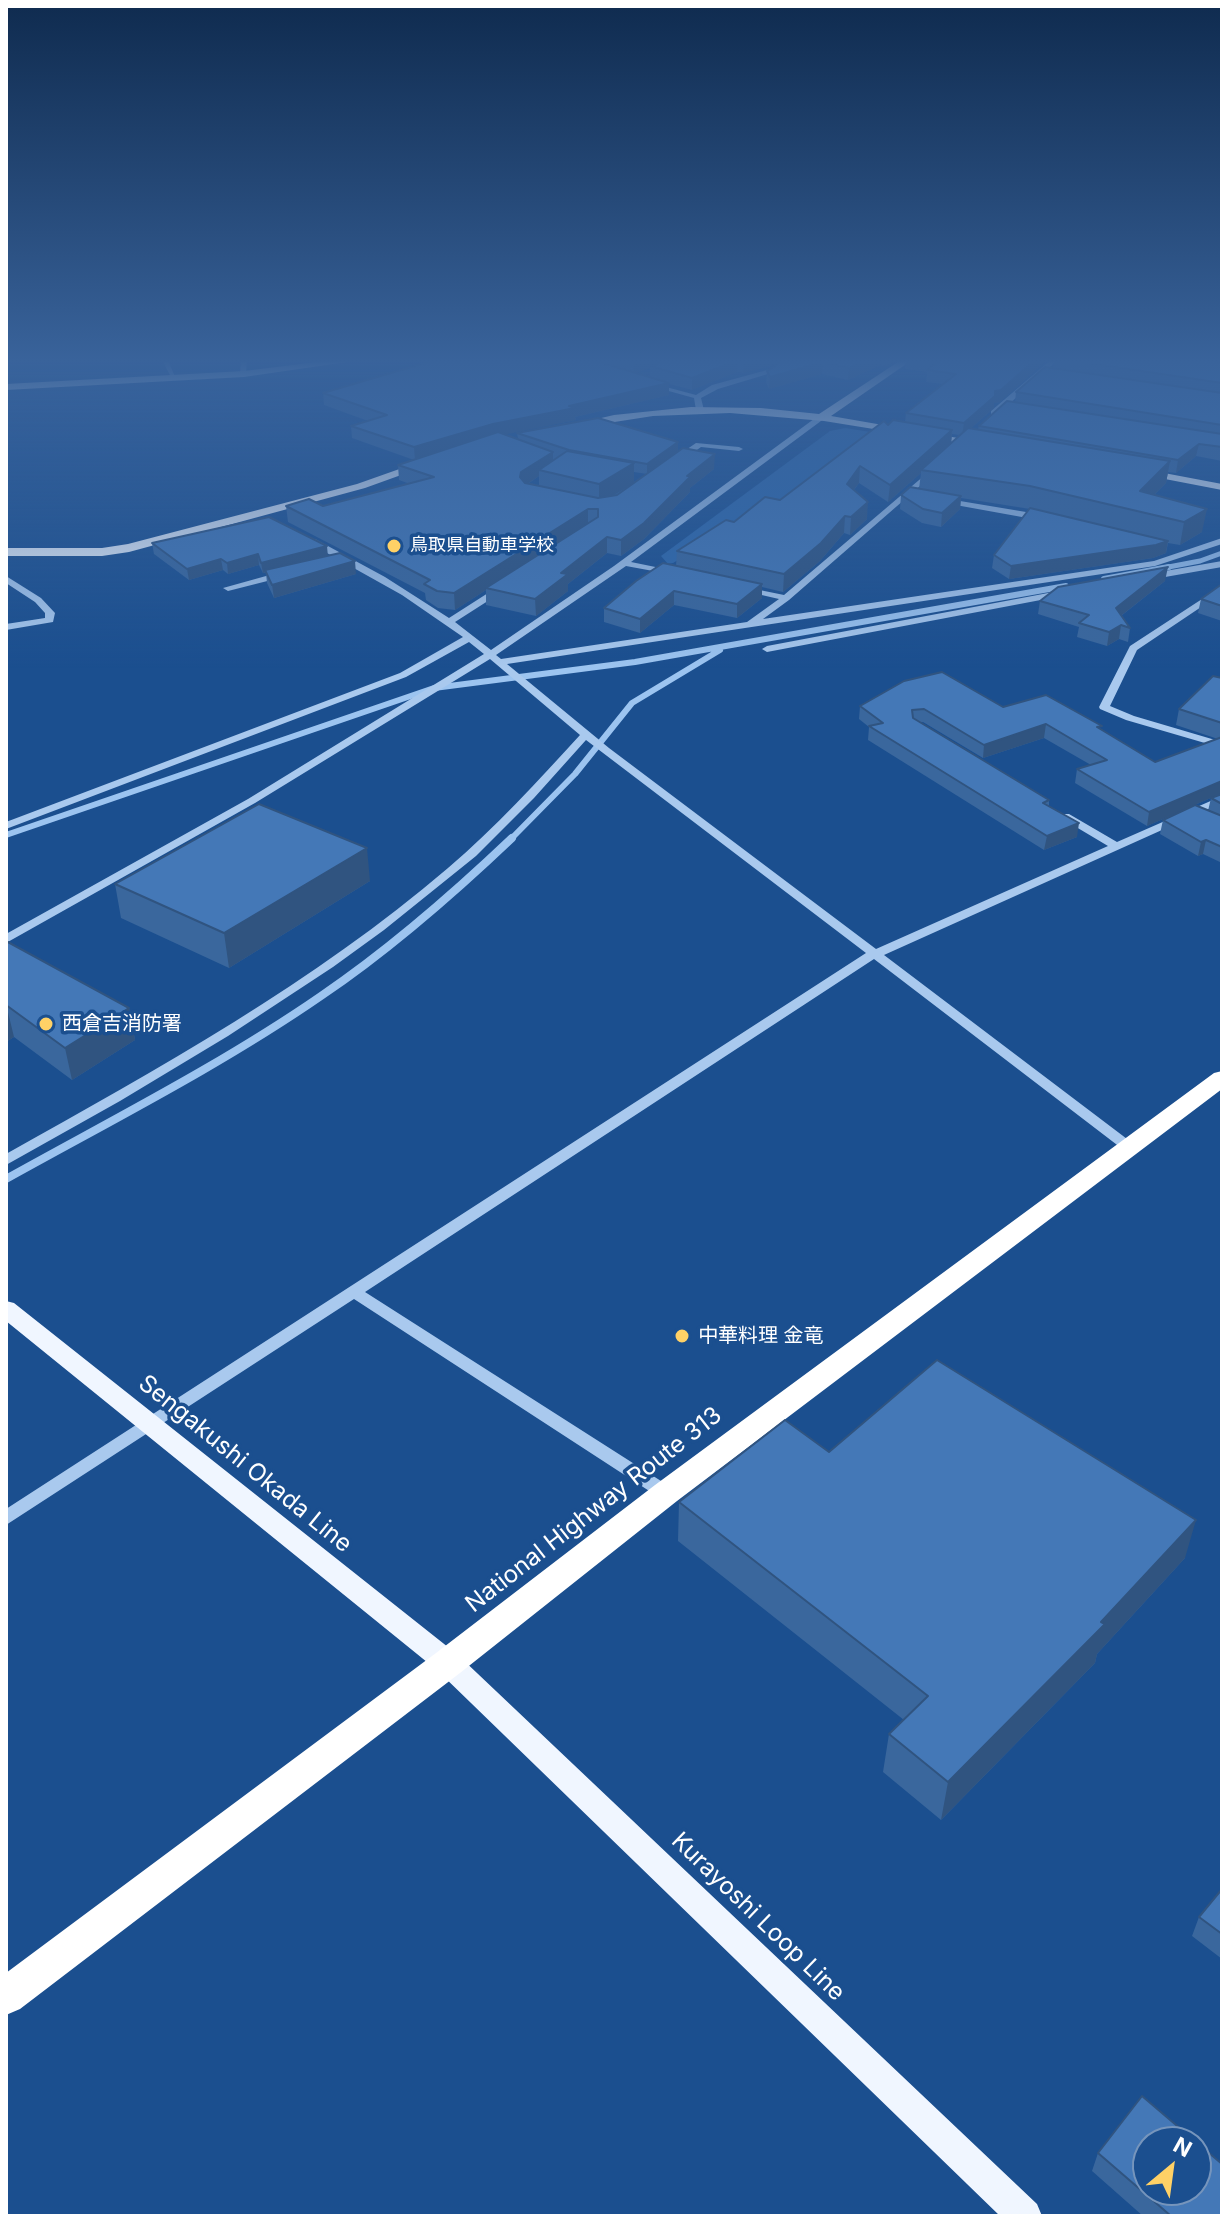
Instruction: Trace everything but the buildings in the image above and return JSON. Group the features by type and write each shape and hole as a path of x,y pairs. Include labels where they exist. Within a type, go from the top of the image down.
{"highway":[{"name":"National Highway Route 313","path":"6,1996 448,1663 666,1493 1222,1078"}],"main road":[{"path":"6,552 102,552 129,548 266,518 429,462"},
{"path":"1136,471 1222,487"},
{"name":"Sengakushi Okada Line","path":"6,1309 448,1663"},
{"name":"Kurayoshi Loop Line","path":"448,1663 1025,2216"}],"street":[{"path":"6,939 181,844 428,694 625,563 762,462"},
{"path":"750,624 786,598 942,463"},
{"path":"906,495 921,497"},
{"path":"936,499 1056,520"},
{"path":"297,533 346,558 448,622 621,763 878,954 1130,1148"},
{"path":"499,662 1155,563 1222,541"},
{"path":"1160,546 1222,563"},
{"path":"331,562 346,558"},
{"path":"625,563 686,576"},
{"path":"1130,581 1222,563"},
{"path":"228,588 302,570"},
{"path":"6,579 38,600 50,613 50,620 6,627"},
{"path":"448,622 514,580"},
{"path":"729,585 786,598"},
{"path":"1222,589 1133,648 1104,707 1130,718 1222,745"},
{"path":"767,649 1068,592"},
{"path":"6,826 403,675 469,638"},
{"path":"6,1160 134,1088 319,971 432,888 589,738"},
{"path":"6,1518 864,959 1222,799"},
{"path":"1051,807 1118,847"},
{"path":"1194,813 1208,820"},
{"path":"354,1292 666,1493"}],"shaded area":[{"path":"789,462 845,462 673,563 668,564 661,556"}],"waterway":[{"path":"1158,569 1200,561 1222,553"},
{"path":"1104,579 1169,567"},
{"path":"6,835 434,688 635,662 1066,586"},
{"path":"512,838 575,774 632,703 720,650"},
{"path":"6,1179 205,1069 321,996 420,921 512,838"}],"place":[{"name":"鳥取県自動車学校","path":"394,546"},
{"name":"西倉吉消防署","path":"46,1024"},
{"name":"中華料理 金竜","path":"682,1336"}]}
